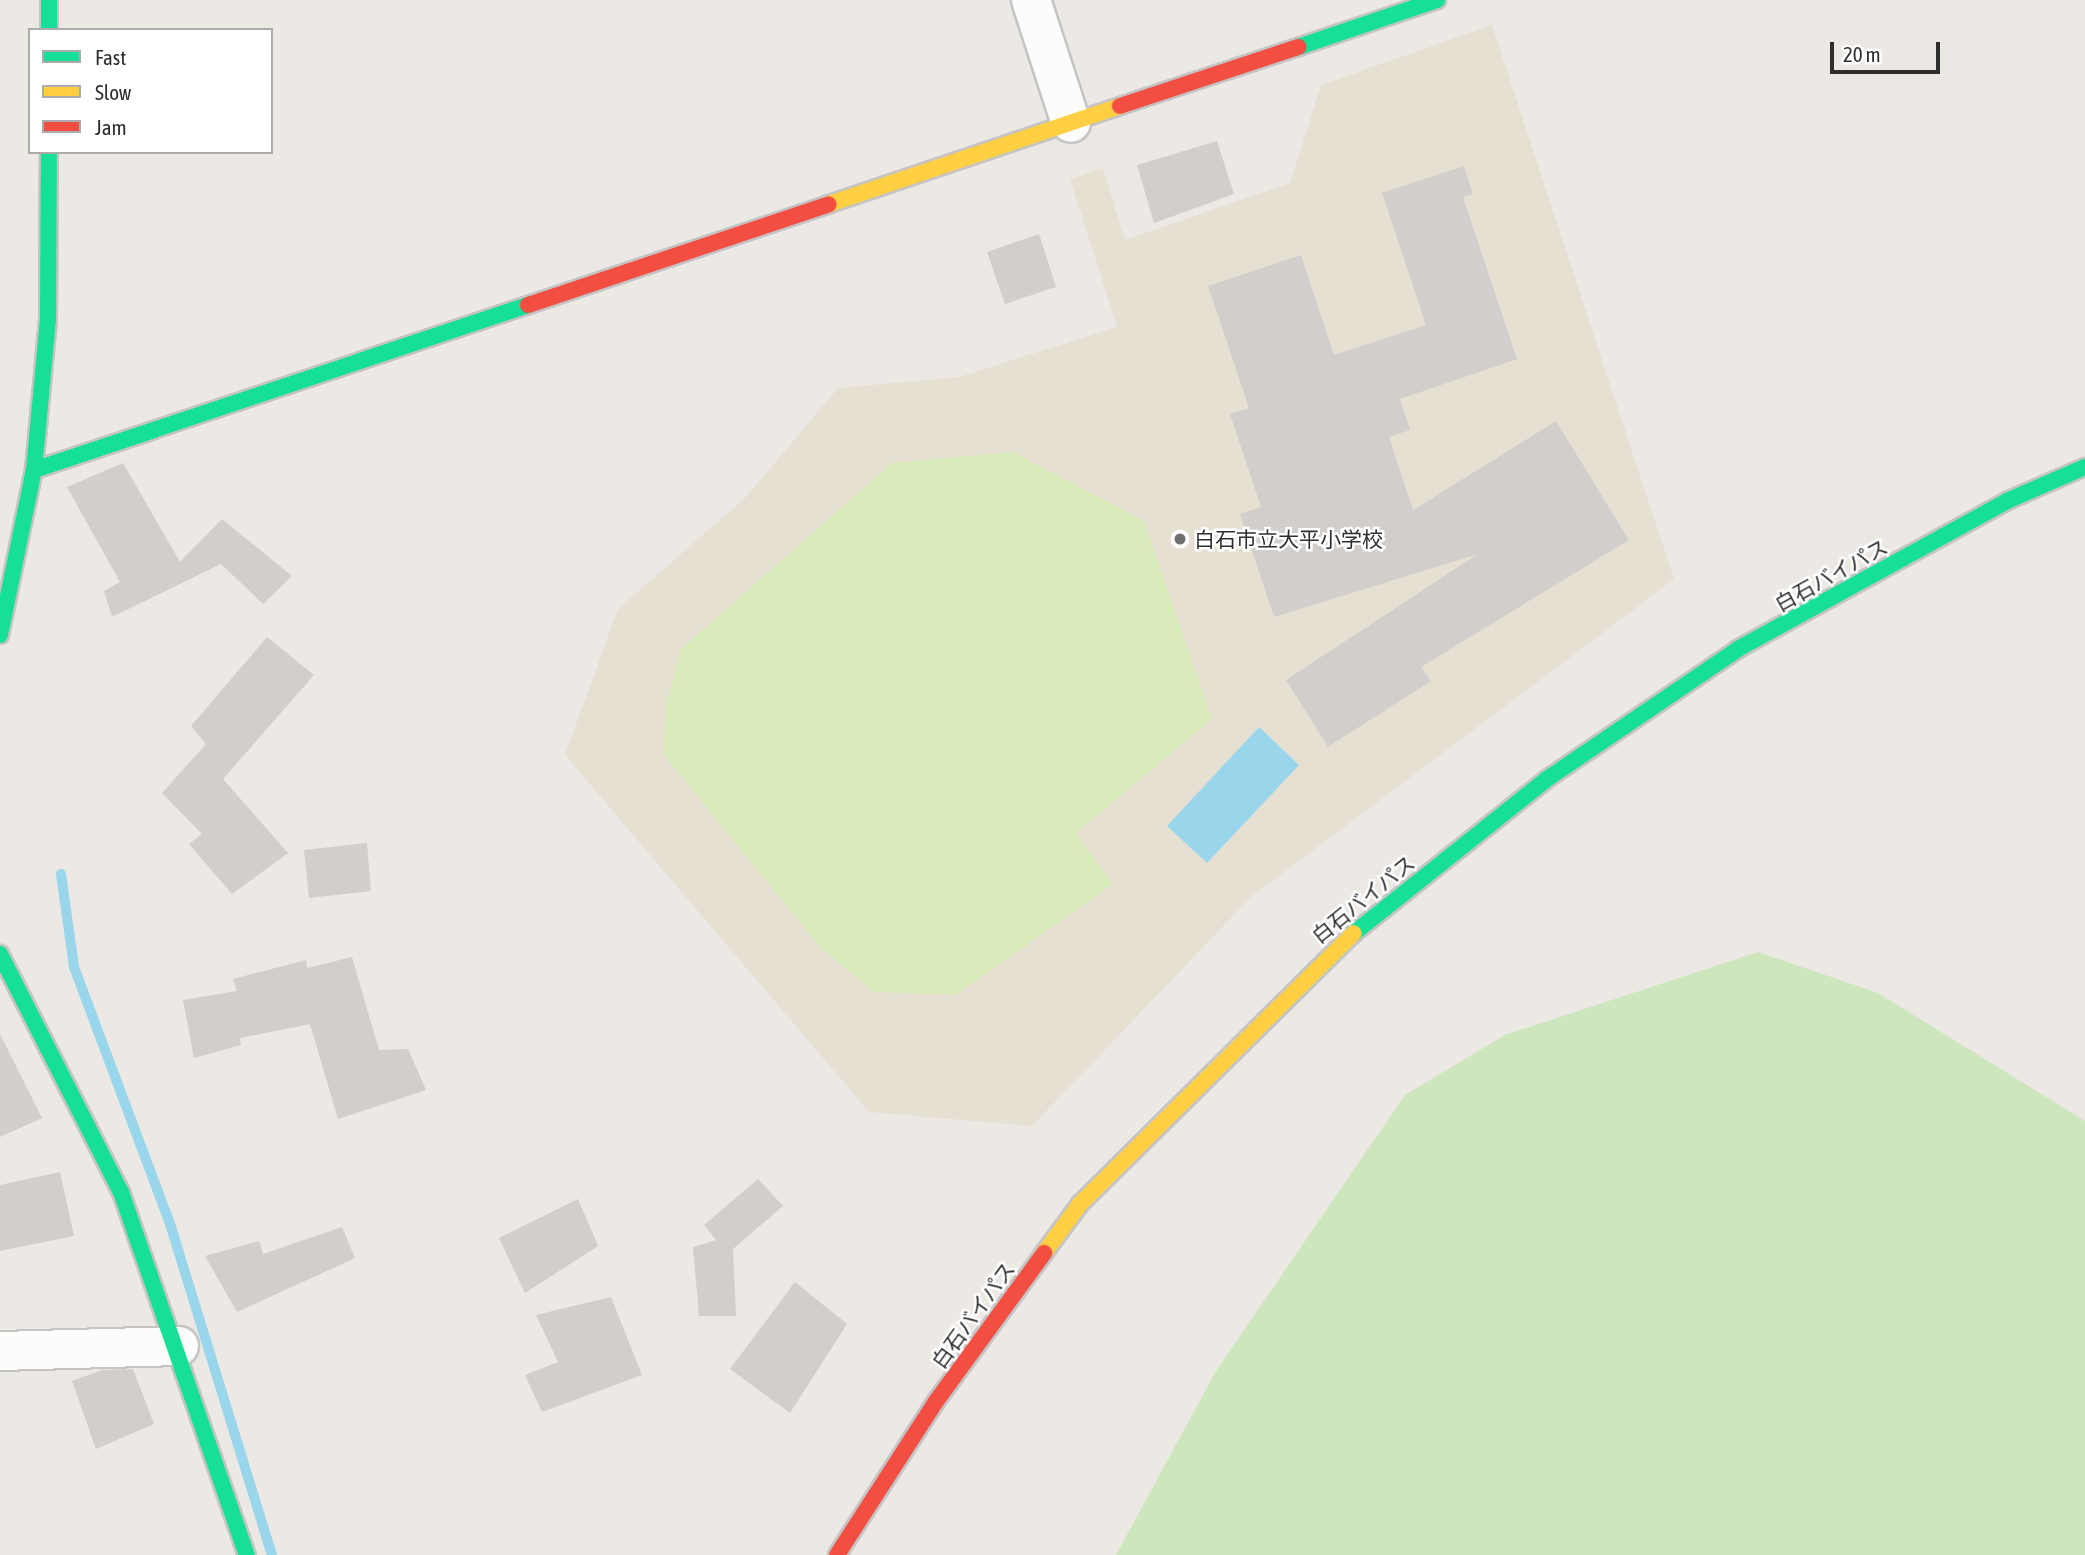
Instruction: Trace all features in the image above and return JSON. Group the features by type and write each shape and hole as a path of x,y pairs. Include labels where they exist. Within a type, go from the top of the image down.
{"main road":[{"path":"49,28 50,0"},
{"path":"34,470 1437,0"},
{"path":"0,635 34,470 48,318 49,154"},
{"name":"白石バイパス","path":"837,1555 937,1400 1080,1204 1329,953 1547,779 1738,649 2007,501 2085,467"},
{"path":"0,954 121,1192 179,1346 247,1555"}],"street":[{"path":"1031,0 1071,123"},
{"path":"0,1351 179,1346"}],"shaded area":[{"name":"白石市立大平小学校","path":"1492,25 1674,579 1252,896 1032,1126 869,1112 565,755 618,609 745,498 838,388 959,377 1117,327 1070,179 1103,168 1125,240 1290,183 1321,85"}],"green space":[{"path":"1013,452 1144,521 1212,719 1076,833 1113,884 956,995 874,992 821,948 663,754 667,701 681,649 892,463"},
{"path":"1758,952 1878,993 2085,1121 2085,1555 1116,1555 1216,1371 1405,1095 1505,1035"}],"water":[{"path":"1259,727 1299,765 1207,863 1167,826"}],"building":[{"path":"1217,141 1234,194 1154,223 1137,165"},
{"path":"1464,166 1473,194 1463,197 1517,359 1400,399 1410,430 1389,437 1413,510 1556,421 1629,540 1421,667 1431,681 1328,747 1286,680 1478,554 1274,617 1240,514 1261,507 1230,414 1249,408 1208,286 1301,255 1334,355 1426,325 1382,193"},
{"path":"1039,234 1056,287 1005,304 987,252"},
{"path":"123,463 180,562 222,519 292,576 263,604 221,564 112,617 104,591 120,582 67,487"},
{"path":"267,637 314,675 223,779 288,853 232,894 189,844 202,834 162,793 206,744 191,726"},
{"path":"367,843 371,891 309,898 304,850"},
{"path":"352,957 379,1050 408,1049 426,1090 338,1119 310,1024 240,1038 241,1045 194,1058 183,1000 237,991 233,979 306,960 307,968"},
{"path":"0,1034 42,1118 0,1137"},
{"path":"60,1172 74,1236 0,1251 0,1185"},
{"path":"758,1179 783,1206 733,1249 736,1316 699,1316 693,1247 716,1240 704,1225"},
{"path":"578,1199 598,1246 525,1293 499,1238"},
{"path":"342,1227 355,1258 237,1312 205,1256 259,1241 263,1254"},
{"path":"795,1282 847,1324 790,1413 730,1369"},
{"path":"611,1297 642,1375 542,1412 525,1375 558,1362 536,1315"},
{"path":"133,1369 154,1424 96,1449 72,1381 102,1370"}],"waterway":[{"path":"61,874 74,967 171,1227 272,1555"}],"traffic: fast":[{"path":"49,0 49,28"},
{"path":"1298,47 1437,0"},
{"path":"0,635 34,470 48,318 49,154"},
{"path":"34,470 528,305"},
{"path":"1354,933 1547,779 1738,649 2007,501 2085,467"},
{"path":"0,954 121,1192 247,1555"}],"traffic: slow":[{"path":"829,204 1120,106"},
{"path":"1044,1253 1080,1204 1354,933"}],"traffic: jam":[{"path":"1120,106 1298,47"},
{"path":"528,305 829,204"},
{"path":"837,1555 937,1400 1044,1253"}],"place":[{"name":"白石市立大平小学校","path":"1180,539"}]}
